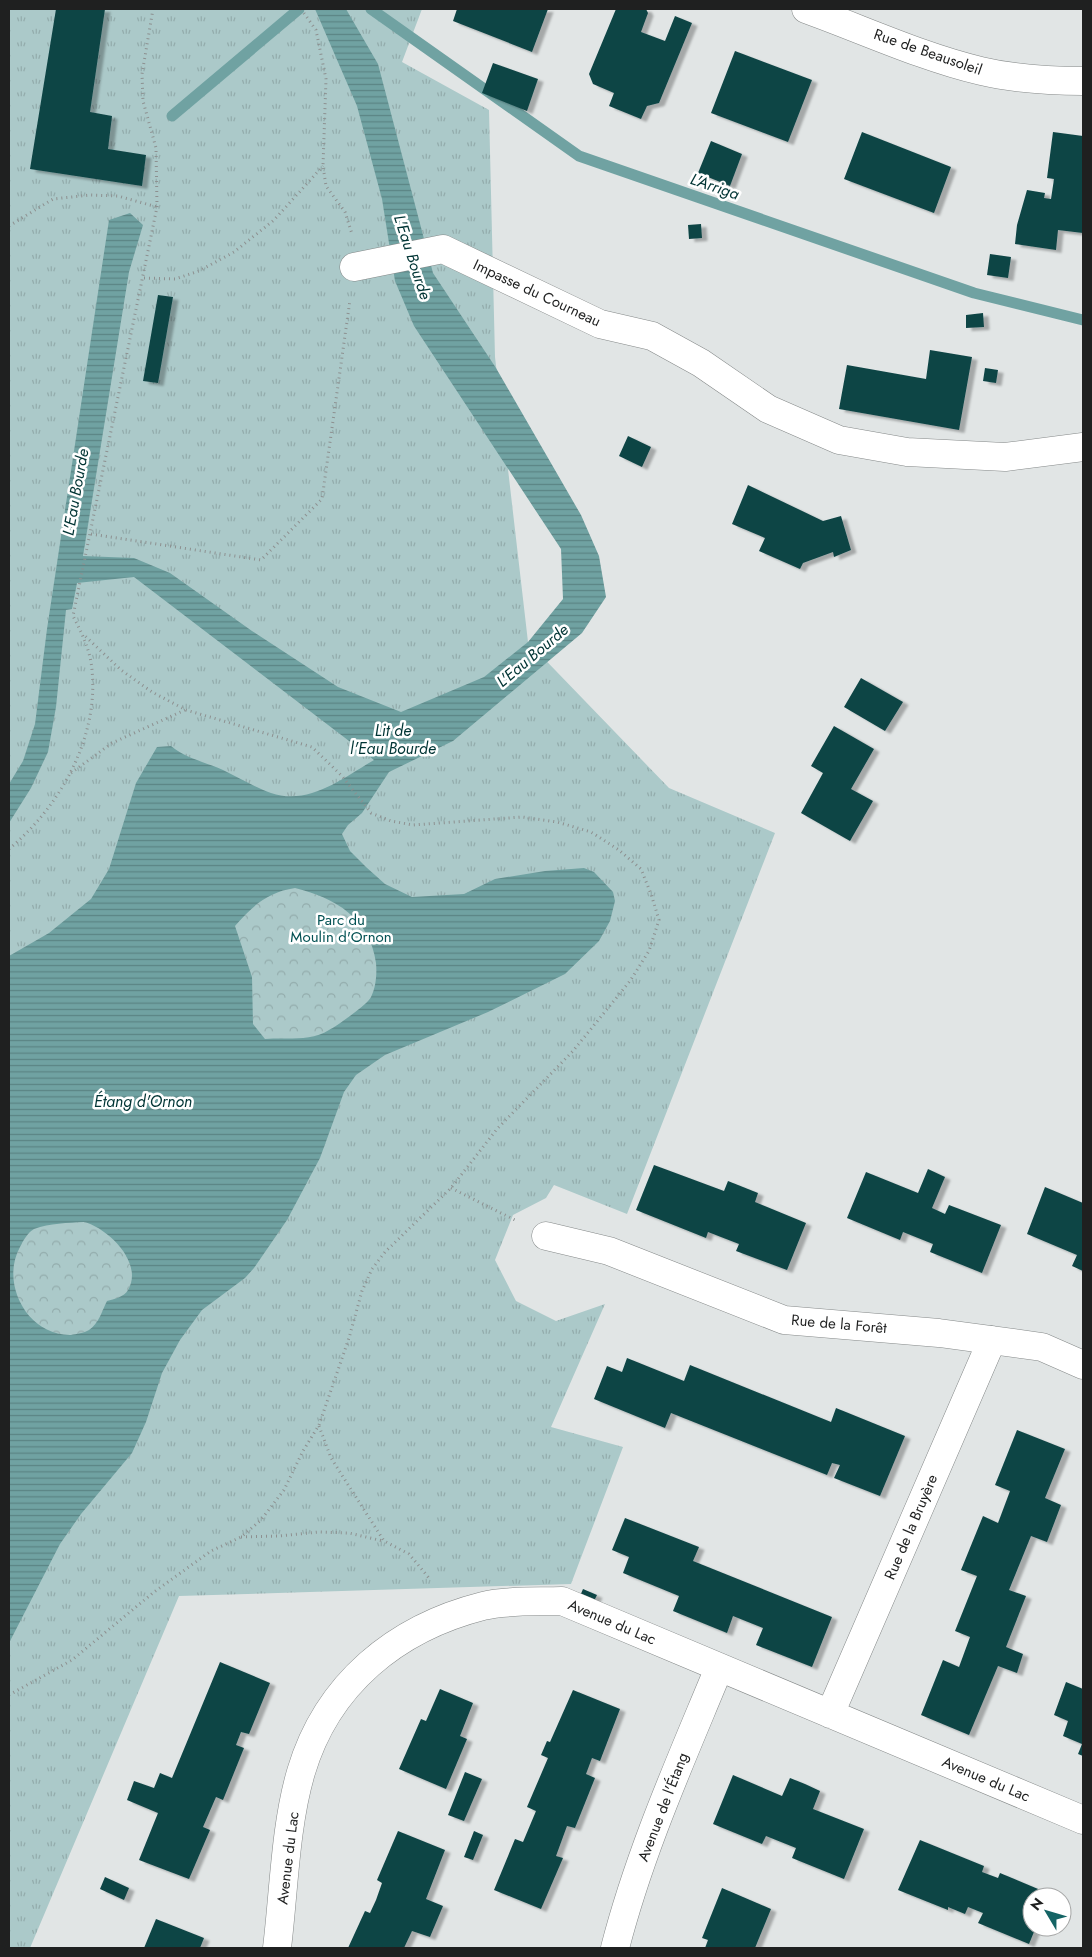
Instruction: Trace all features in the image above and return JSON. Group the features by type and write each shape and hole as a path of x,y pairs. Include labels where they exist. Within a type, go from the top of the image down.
{"street":[{"name":"Rue de Beausoleil","path":"806,9 982,72 1018,78 1083,80"},
{"name":"Impasse du Courneau","path":"354,267 443,249 600,324 652,336 701,363 768,409 839,440 907,452 1005,457 1083,447"},
{"name":"Rue de la Forêt","path":"546,1236 610,1251 784,1320 939,1333 992,1340 1042,1348 1083,1365"},
{"name":"Rue de la Bruyère","path":"830,1714 992,1340"},
{"name":"Avenue du Lac","path":"277,1948 291,1819 301,1771 326,1711 351,1680 391,1646 432,1623 484,1606 562,1601 1083,1820"},
{"name":"Avenue de l'Étang","path":"615,1948 627,1900 657,1816 719,1668"}],"path":[{"path":"9,850 44,816 69,774 84,742 92,704 91,662 82,634 73,616 144,278 157,206 156,148 143,101 142,74 153,9"},
{"path":"91,534 261,560 322,499 354,267 354,243 344,212 326,186 323,166 326,79 316,30 301,9"},
{"path":"144,278 175,279 199,271 234,252 274,220 323,166"},
{"path":"9,226 53,199 90,195 118,196 157,206"},
{"path":"9,1695 72,1660 154,1592 211,1551 242,1536 261,1520 284,1490 303,1451 319,1425 349,1338 362,1291 372,1269 385,1252 451,1188 497,1129 573,1051 630,981 649,951 659,920 641,869 619,850 591,832 557,822 522,817 413,824 392,821 371,813 342,776 312,747 186,710 152,692 121,670 82,634"},
{"path":"69,774 112,743 186,710"},
{"path":"451,1188 546,1236"},
{"path":"319,1425 331,1458 384,1541"},
{"path":"242,1536 279,1536 319,1532 349,1533 384,1541 410,1554 428,1578"}],"green space":[{"name":"Parc du Moulin d'Ornon","path":"9,9 422,9 402,62 489,110 495,357 528,642 669,788 775,833 627,1214 554,1185 546,1198 513,1215 495,1260 516,1301 556,1321 605,1304 551,1427 623,1447 571,1584 179,1596 30,1948 9,1948"},
{"path":"295,888 310,892 337,904 358,922 372,947 376,963 375,985 371,997 364,1005 322,1034 306,1038 265,1039 253,1025 251,974 246,954 234,926 261,901 277,893"},
{"path":"84,1222 103,1231 121,1248 131,1269 132,1280 124,1294 107,1301 97,1321 89,1330 71,1335 55,1333 42,1327 30,1317 22,1305 16,1291 13,1276 15,1261 24,1239 34,1229 53,1224"}],"water":[{"name":"Étang d'Ornon","path":"315,9 346,9 378,64 433,273 496,368 581,515 599,556 606,597 582,633 453,741 389,772 362,813 348,825 342,834 350,851 366,867 385,884 412,897 464,894 495,879 545,871 584,868 594,872 613,892 615,901 610,921 599,941 565,974 488,1012 385,1055 356,1075 344,1092 320,1158 287,1220 254,1268 245,1278 202,1310 180,1340 162,1373 146,1422 132,1453 81,1514 60,1544 9,1643 9,956 49,933 91,899 109,869 136,783 157,747 171,746 189,757 223,770 259,788 285,796 299,796 325,788 374,760 134,577 77,583 72,609 66,610 56,707 48,752 31,788 9,823 9,784 23,761 35,724 47,629 109,220 130,213 143,225 129,272 83,556 134,558 170,573 252,631 338,687 401,712 484,677 528,642 563,599 561,549 414,326 395,281 382,199 357,106","holes":["295,888 310,892 337,904 358,922 372,947 376,963 375,985 371,997 364,1005 322,1034 306,1038 265,1039 253,1024 252,977 235,926 261,901 277,893","84,1222 103,1231 121,1248 131,1269 132,1280 124,1294 107,1301 98,1320 89,1330 71,1335 55,1333 42,1327 30,1317 22,1305 16,1291 13,1276 15,1261 24,1239 34,1229 53,1224"]}],"building":[{"path":"56,9 105,9 90,112 112,116 108,149 146,155 142,186 30,169"},
{"path":"457,9 548,9 532,52 453,21"},
{"path":"616,9 646,9 648,13 641,32 665,41 675,16 692,23 659,103 647,106 641,119 609,106 614,93 593,84 589,74"},
{"path":"735,51 812,80 788,142 711,113"},
{"path":"493,63 538,79 527,111 482,93"},
{"path":"862,132 951,167 934,213 844,179"},
{"path":"1053,132 1083,136 1083,233 1058,230 1056,250 1015,244 1017,225 1027,190 1045,193 1044,198 1051,199 1054,179 1047,178"},
{"path":"711,141 742,154 730,186 698,173"},
{"path":"701,224 702,238 689,239 688,225"},
{"path":"990,254 1011,257 1008,278 987,275"},
{"path":"158,295 173,297 158,383 143,381"},
{"path":"983,313 984,327 966,328 966,315"},
{"path":"930,350 972,357 959,430 839,409 847,365 926,379"},
{"path":"985,368 998,370 996,383 983,381"},
{"path":"628,436 651,447 642,467 619,456"},
{"path":"748,485 823,521 841,516 851,550 834,557 833,552 803,563 800,569 759,551 765,538 732,524"},
{"path":"861,678 903,702 885,731 844,707"},
{"path":"834,726 874,749 851,789 873,801 850,841 801,813 823,773 811,766"},
{"path":"654,1165 724,1191 728,1181 758,1193 755,1202 806,1223 787,1270 736,1251 739,1244 708,1232 706,1238 636,1210"},
{"path":"928,1169 945,1177 932,1208 945,1214 949,1205 1001,1225 982,1273 930,1252 933,1244 903,1232 900,1240 847,1218 866,1172 918,1193"},
{"path":"1045,1187 1083,1203 1083,1271 1072,1266 1077,1255 1027,1234"},
{"path":"627,1358 684,1381 690,1365 831,1422 836,1408 905,1436 880,1496 834,1478 840,1465 832,1463 827,1475 671,1413 665,1428 594,1399 607,1366 622,1372"},
{"path":"1017,1430 1065,1449 1045,1498 1061,1505 1047,1542 1031,1536 1009,1590 1026,1596 1006,1647 1023,1654 1017,1673 998,1666 969,1735 921,1715 943,1660 959,1667 970,1637 955,1631 977,1576 961,1570 983,1516 998,1523 1010,1491 995,1485"},
{"path":"625,1518 699,1547 693,1561 832,1617 812,1667 756,1645 763,1628 733,1616 727,1633 673,1611 679,1596 623,1573 629,1557 612,1550"},
{"path":"583,1589 597,1595 594,1601 580,1596"},
{"path":"220,1662 270,1683 249,1734 241,1732 236,1745 244,1748 223,1800 216,1797 203,1827 210,1830 189,1879 139,1860 158,1813 127,1800 134,1781 154,1788 160,1773 172,1778"},
{"path":"1066,1682 1083,1689 1083,1756 1078,1754 1082,1744 1063,1736 1068,1721 1054,1715"},
{"path":"440,1689 473,1703 460,1736 467,1739 446,1789 399,1769 421,1719 426,1721"},
{"path":"573,1690 620,1709 600,1761 592,1758 586,1774 595,1778 575,1828 567,1826 556,1856 563,1858 541,1909 494,1890 515,1839 523,1842 536,1811 527,1807 548,1758 541,1755 547,1741 550,1742"},
{"path":"465,1772 482,1779 464,1821 448,1815"},
{"path":"733,1775 782,1796 790,1778 805,1784 820,1791 813,1809 864,1829 844,1879 792,1858 796,1848 766,1836 762,1844 713,1824"},
{"path":"398,1831 445,1850 426,1899 443,1906 430,1937 412,1931 404,1948 348,1948 365,1911 370,1913 376,1900 382,1883 377,1880"},
{"path":"474,1831 483,1835 473,1860 464,1857"},
{"path":"920,1840 984,1866 982,1872 998,1878 1000,1873 1033,1887 1022,1887 1022,1937 1032,1937 1029,1944 978,1923 983,1913 968,1907 965,1914 948,1907 948,1910 898,1890"},
{"path":"105,1877 129,1888 124,1900 100,1889"},
{"path":"722,1888 771,1909 755,1948 705,1948 708,1940 702,1938"},
{"path":"156,1919 204,1938 200,1948 144,1948"}],"waterway":[{"path":"172,116 299,9"},
{"name":"L'Arriga","path":"371,9 579,156 974,293 1083,320"}],"water label":[{"name":"L'Eau Bourde","path":"413,257"},
{"name":"L'Eau Bourde","path":"75,492"},
{"name":"L'Eau Bourde","path":"532,655"},
{"name":"Lit de l'Eau Bourde","path":"393,739"}]}
